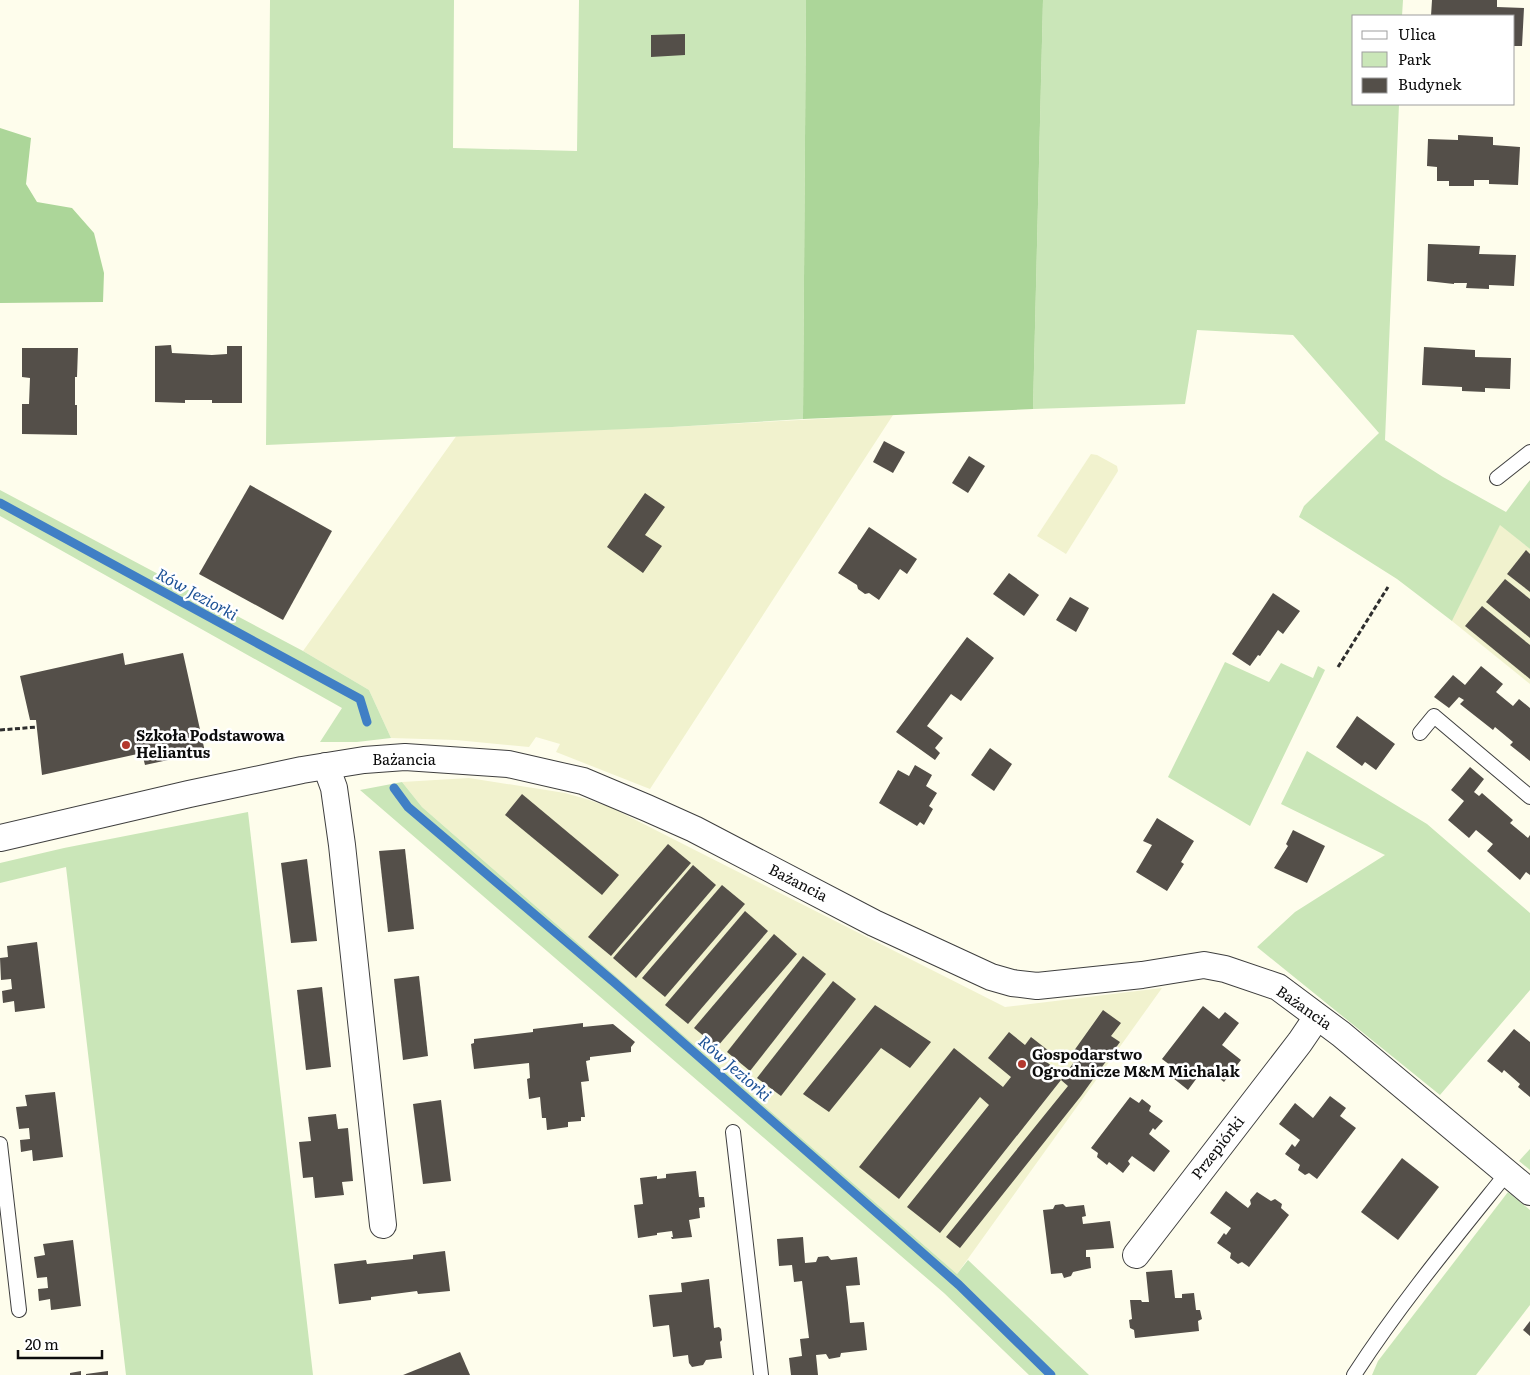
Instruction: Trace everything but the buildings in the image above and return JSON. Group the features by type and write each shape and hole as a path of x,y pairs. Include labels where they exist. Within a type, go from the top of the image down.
{"street":[{"name":"Bażancia","path":"0,838 190,794 364,760 405,757 508,764 583,781 694,829 874,923 991,977 1012,983 1037,986 1142,975 1204,965 1225,969 1278,988 1341,1034 1530,1192"},
{"path":"326,766 334,788 342,845 383,1225"},
{"name":"Przepiórki","path":"1136,1255 1300,1042 1317,1017"}],"lane":[{"path":"1497,478 1530,452"},
{"path":"1420,733 1434,716 1530,797"},
{"path":"733,1132 761,1375"},
{"path":"0,1144 19,1310"},
{"path":"1354,1375 1380,1335 1427,1272 1507,1173"}],"path":[{"path":"1338,668 1388,587"},
{"path":"0,730 37,727"}],"green space":[{"path":"270,0 454,0 453,148 577,151 579,0 806,0 803,419 672,427 266,445"},
{"path":"806,0 1043,0 1033,409 803,419"},
{"path":"1043,0 1403,0 1402,15 1352,15 1352,105 1399,105 1385,440 1443,477 1506,512 1530,480 1530,549 1500,525 1452,621 1397,579 1299,517 1304,506 1379,433 1293,335 1197,330 1185,404 1033,409"},
{"path":"0,128 31,138 26,184 37,202 72,208 94,233 104,273 103,302 0,303"},
{"path":"893,415 650,789 556,752 560,744 536,737 529,747 456,740 391,738 369,690 303,651 457,435 672,427"},
{"path":"1091,454 1097,455 1117,466 1118,471 1066,554 1037,536"},
{"path":"0,490 303,651 369,690 391,738 357,742 320,742 342,708 0,516"},
{"path":"1500,524 1530,549 1530,684 1452,621"},
{"path":"1225,662 1269,682 1281,663 1313,678 1318,666 1325,670 1250,826 1168,777"},
{"path":"1307,751 1427,824 1530,913 1530,990 1440,1095 1257,947 1295,912 1385,855 1281,804"},
{"path":"469,778 565,793 610,807 1005,1007 1162,988 957,1274 422,807 402,782"},
{"path":"402,782 422,807 957,1274 968,1260 1089,1375 1029,1375 944,1293 360,790"},
{"path":"248,812 313,1375 126,1375 66,867 0,883 0,863 64,848"},
{"path":"1530,1149 1530,1170 1519,1161"},
{"path":"1508,1192 1530,1210 1530,1305 1476,1375 1372,1375 1378,1361"}],"waterway":[{"name":"Rów Jeziorki","path":"0,503 360,699 367,722"},
{"name":"Rów Jeziorki","path":"394,788 408,807 615,983 959,1285 1051,1375"}],"place":[{"name":"Szkoła Podstawowa Heliantus","path":"126,745"},
{"name":"Gospodarstwo Ogrodnicze M&M Michalak","path":"1022,1064"}]}
